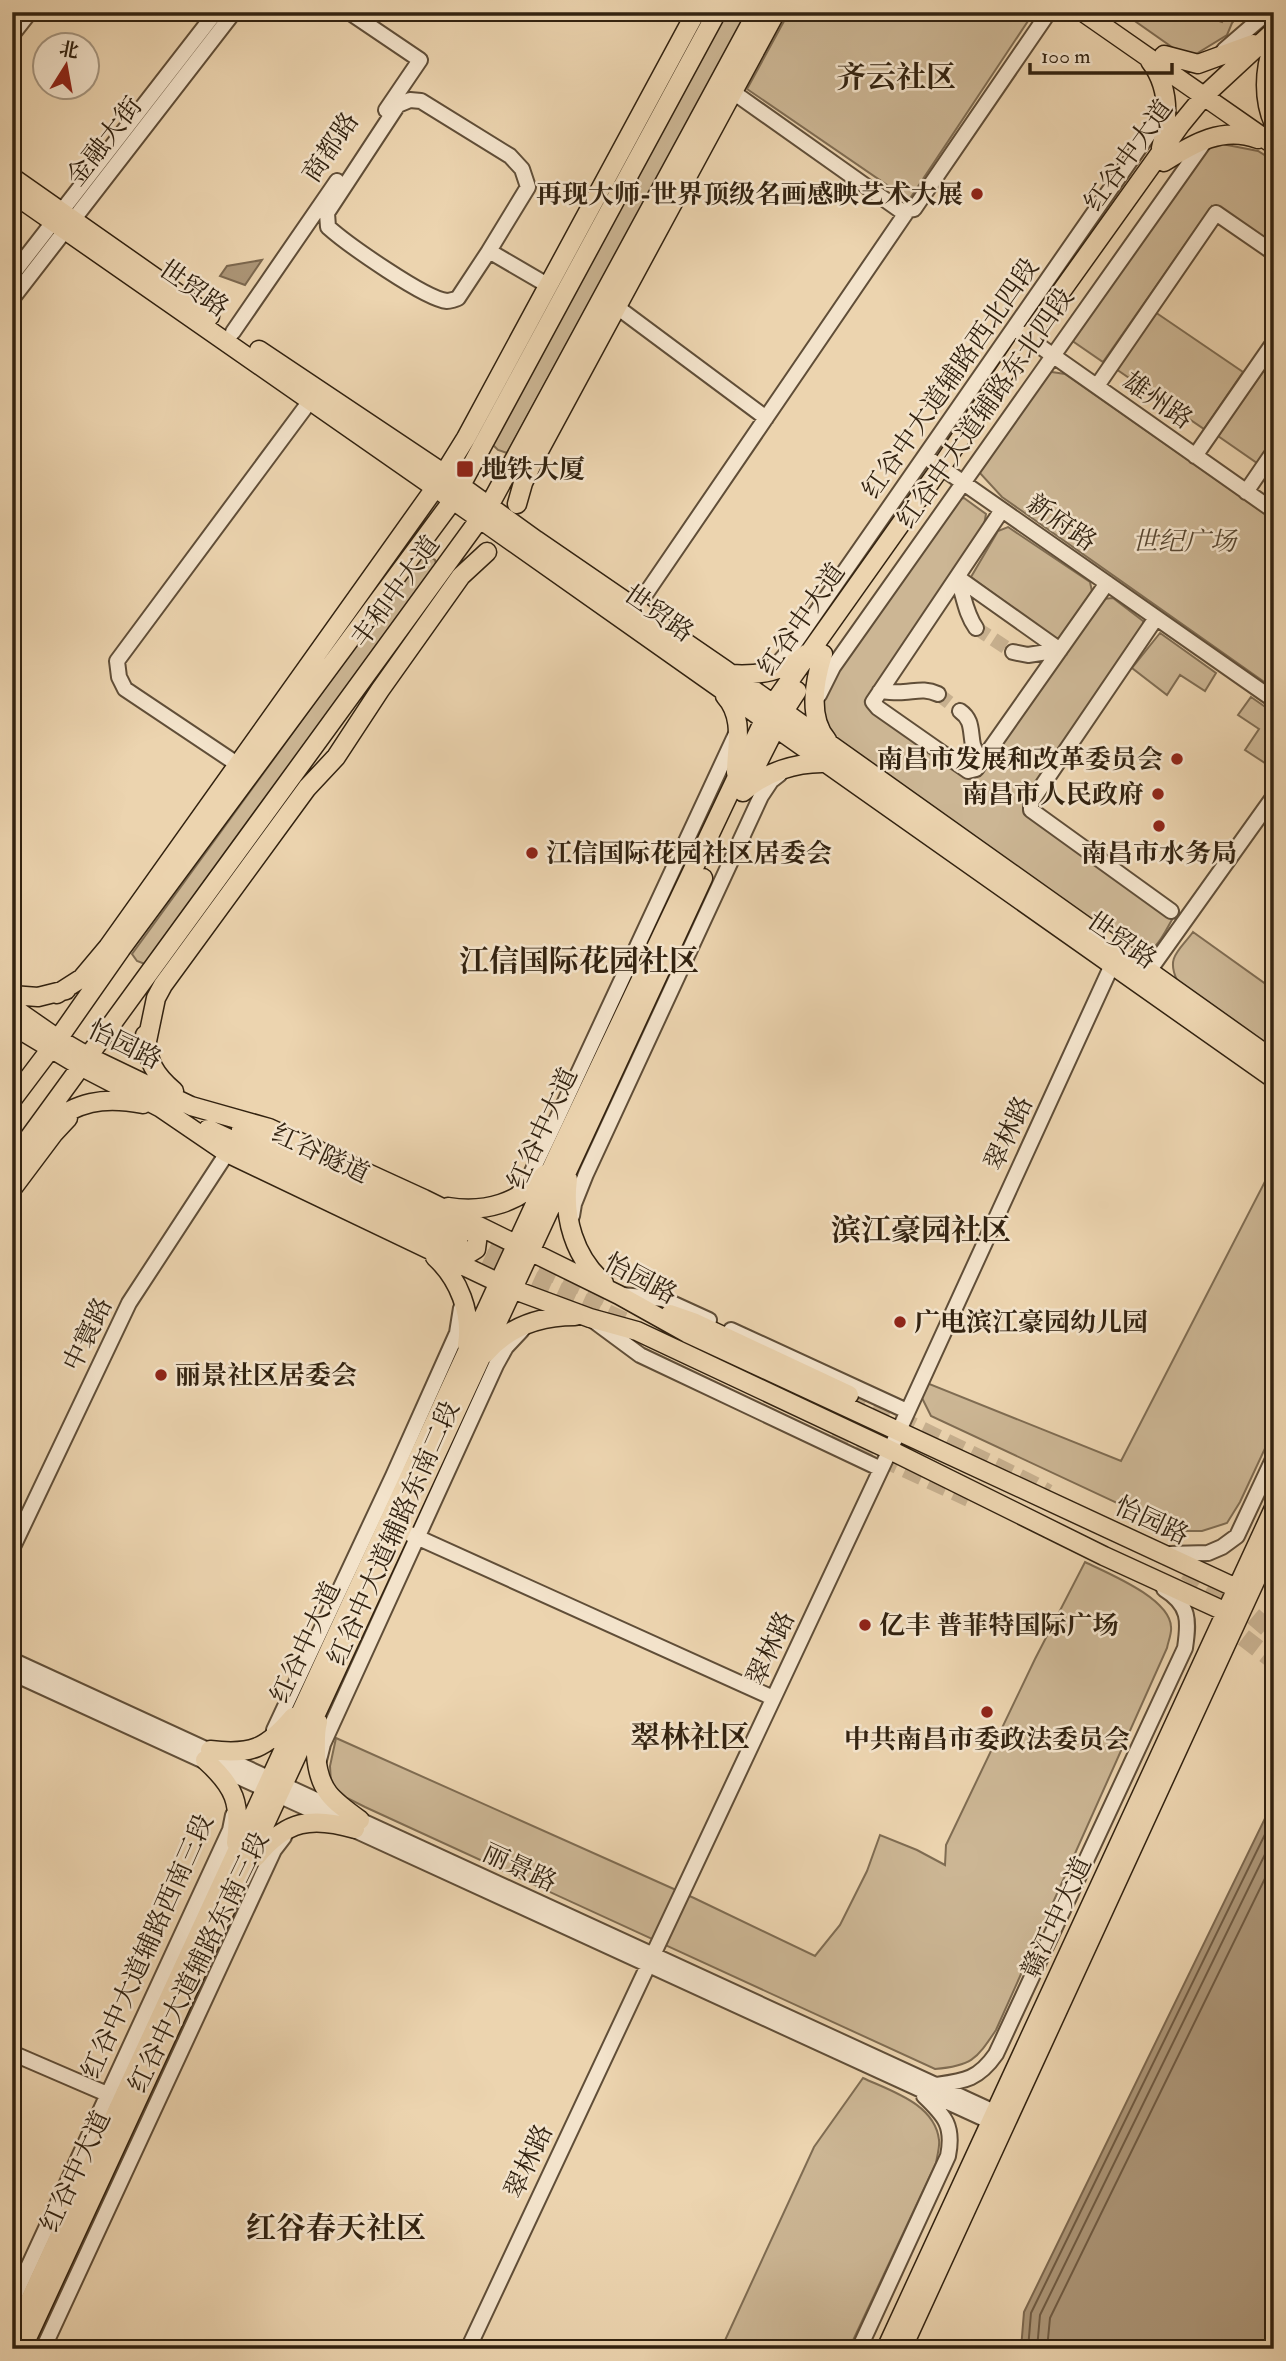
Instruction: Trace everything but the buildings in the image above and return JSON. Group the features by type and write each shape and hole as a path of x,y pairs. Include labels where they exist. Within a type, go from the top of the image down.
{"main road":[{"path":"57,994 82,978 108,947 397,544 439,481 466,438 696,12"},
{"name":"丰和中大道","path":"12,1100 457,493 717,12"},
{"name":"丰和中大道","path":"17,1155 485,513 757,12"},
{"path":"517,504 533,463 776,12"},
{"path":"1083,12 1155,55 1212,95 1274,145"},
{"path":"1104,12 1155,55 1198,64 1272,39 1267,93 1268,108 1274,124"},
{"name":"红谷中大道","path":"21,2344 565,1157 778,708 951,474 1033,341 1162,159 1212,95 1272,39"},
{"path":"1155,55 1166,101 1162,159 1206,140 1236,133 1274,145"},
{"path":"1212,95 1274,132"},
{"name":"世贸路","path":"12,177 64,221 310,401 457,493 770,724 830,756 1144,977 1274,1060"},
{"name":"世贸路","path":"12,192 64,221 233,332 439,481"},
{"path":"440,574 470,557 486,552 531,546 517,504 516,482 520,449"},
{"name":"世贸路","path":"531,546 635,608 731,674 778,708 830,756 1112,965 1144,977 1274,1079"},
{"path":"146,1046 156,998 163,985 307,788 336,757 461,576 486,552"},
{"path":"731,674 749,676 762,673 797,663 820,649"},
{"path":"716,686 731,702 738,724 739,786 791,766 830,756 815,710 820,649"},
{"path":"12,995 38,997 57,994 82,984 104,968 121,948"},
{"path":"157,963 146,1005 146,1046 158,1077 191,1106"},
{"name":"怡园路","path":"12,1007 54,1044"},
{"name":"怡园路","path":"12,1024 85,1062 227,1153 421,1247 505,1287 590,1318 637,1331 1232,1615"},
{"name":"怡园路","path":"85,1062 191,1106 269,1128 424,1199 620,1295 687,1333 1243,1591"},
{"path":"17,1155 43,1127 64,1112 88,1103 123,1100 160,1108"},
{"path":"12,1189 54,1133 70,1116 88,1103"},
{"name":"红谷隧道","path":"160,1108 462,1239 191,1106"},
{"path":"424,1199 444,1207 486,1209 524,1194 565,1157"},
{"path":"565,1157 567,1210 571,1231 580,1254 595,1275 620,1295 693,1322 849,1395"},
{"path":"421,1247 468,1254 476,1249 478,1234 424,1199"},
{"path":"421,1247 438,1260 452,1277 462,1296 467,1319 468,1368"},
{"path":"468,1368 506,1335 528,1323 559,1316 590,1318 832,1436"},
{"name":"红谷中大道","path":"314,1703 411,1534 468,1368"},
{"name":"赣江中大道","path":"886,2349 999,2120 1232,1615 1274,1508"},
{"name":"赣江中大道","path":"1243,1591 1274,1540"},
{"path":"208,1755 260,1748 314,1703"},
{"path":"314,1703 317,1771 327,1794 357,1824"},
{"path":"208,1755 237,1800 238,1867"},
{"path":"238,1867 293,1826 320,1820 357,1824"},
{"name":"红谷中大道","path":"21,2344 115,2097 238,1867"},
{"name":"赣江中大道","path":"902,2349 999,2120"}],"street":[{"path":"12,35 30,12"},
{"name":"金融大街","path":"12,299 64,221 216,12"},
{"name":"金融大街","path":"12,275 64,221 234,12"},
{"name":"商都路","path":"233,332 420,60 349,12"},
{"path":"635,608 904,211 914,209 1049,12"},
{"path":"1211,59 1233,44 1268,12"},
{"path":"1267,93 1274,73"},
{"path":"733,92 904,211"},
{"path":"410,100 421,101 510,156 522,169 528,187 489,251 458,298 448,301 426,294 343,240 328,227 327,213 398,105 410,100"},
{"name":"红谷中大道辅路西北四段","path":"762,673 780,661 790,650 925,456 1033,341 1156,125 1166,101"},
{"name":"红谷中大道辅路东北四段","path":"815,710 820,690 833,667 1033,341 1206,140"},
{"path":"1097,386 1216,213 1274,253"},
{"path":"489,251 549,286"},
{"path":"617,307 766,418"},
{"name":"雄州路","path":"1033,341 1274,511"},
{"path":"1195,456 1274,342"},
{"path":"237,764 125,689 119,677 117,661 310,401"},
{"path":"1246,492 1274,451"},
{"name":"新府路","path":"925,456 1274,700"},
{"path":"1002,510 873,702 968,771 976,769 982,762 1107,583"},
{"path":"957,577 966,612 976,628"},
{"path":"957,577 1060,650"},
{"path":"1156,618 1031,802 1031,810 1171,911"},
{"path":"1013,652 1028,655 1060,650"},
{"path":"880,691 905,692 918,689 938,694"},
{"path":"960,711 967,716 972,729 974,749 982,762"},
{"path":"506,1203 528,1180 727,757 738,724"},
{"path":"571,1231 573,1204 586,1174 761,796 771,781 791,766"},
{"path":"1144,977 1274,796"},
{"name":"翠林路","path":"468,2349 890,1450 1112,965"},
{"name":"中寰路","path":"12,1549 129,1303 227,1153"},
{"path":"620,1295 663,1299 907,1411"},
{"path":"260,1748 280,1721 452,1345 460,1320 462,1296"},
{"path":"590,1318 640,1355 881,1469"},
{"name":"红谷中大道辅路东南二段","path":"317,1771 323,1744 411,1534 496,1365 506,1347 528,1323"},
{"path":"1165,1554 1208,1552 1222,1547 1237,1536 1274,1457"},
{"path":"411,1534 773,1698"},
{"path":"934,2085 965,2081 975,2076 987,2067 996,2054 1185,1648 1188,1625 1180,1601 1168,1591 1104,1556"},
{"name":"丽景路","path":"12,1660 208,1755 649,1960 918,2090 999,2120"},
{"name":"丽景路","path":"12,1673 208,1755"},
{"name":"红谷中大道辅路西南三段","path":"12,2302 115,2097 229,1829 237,1800"},
{"name":"红谷中大道辅路东南三段","path":"43,2349 274,1850 293,1826"},
{"name":"丽景路","path":"649,1960 934,2085 999,2120"},
{"path":"12,2053 115,2097"},
{"path":"859,2349 948,2156 951,2142 947,2122 918,2090"}],"green space":[{"path":"726,12 749,12 507,453 498,450 492,444"},
{"path":"789,12 1034,12 909,200 747,89"},
{"path":"1122,12 1219,12 1219,21 1222,22 1224,12 1241,12 1227,35 1196,54 1179,52"},
{"path":"1222,144 1258,151 1274,161 1274,248 1212,206 1103,362 1071,340 1203,148"},
{"path":"1155,312 1243,372 1204,429 1116,369"},
{"path":"1274,356 1274,439 1257,463 1218,436"},
{"name":"世纪广场","path":"1045,371 1065,374 1274,520 1274,689 1002,497 978,471"},
{"path":"964,498 986,514 984,525 866,700 868,708 972,779 982,774 1102,599 1113,598 1143,621 1143,629 1023,800 1024,810 1173,918 1158,943 1148,952 1135,954 842,750 824,727 822,693 957,499"},
{"path":"1008,527 1090,582 1093,596 1059,641 971,577 998,531"},
{"path":"422,555 435,560 437,567 145,964 137,961 132,954"},
{"path":"1160,633 1216,673 1205,691 1180,675 1167,695 1132,668"},
{"path":"1251,697 1274,713 1274,769 1245,750 1259,729 1238,715"},
{"path":"1193,932 1274,990 1274,1049 1177,980 1173,965 1176,954"},
{"path":"1274,1164 1274,1429 1240,1502 1227,1523 1202,1531 1177,1531 931,1416 922,1398 927,1383 1121,1461"},
{"path":"1085,1562 1136,1588 1160,1606 1168,1616 1170,1638 996,2030 972,2060 957,2066 935,2069 365,1807 347,1798 331,1784 330,1766 336,1738 694,1898 815,1956 840,1925 867,1871 880,1835 945,1865 946,1845 1035,1659"},
{"path":"863,2078 921,2108 936,2128 939,2146 936,2163 849,2349 721,2349 814,2147"}],"water":[{"path":"262,260 245,285 220,276 227,266"},
{"path":"1274,1800 1274,2349 1021,2349 1024,2312"}],"tunnel":[{"path":"976,628 1013,652"},
{"path":"938,694 960,711"},
{"path":"466,1234 610,1299"},
{"path":"460,1246 629,1323"},
{"path":"849,1395 1048,1493"},
{"path":"832,1435 969,1498"},
{"path":"1186,1571 1253,1616 1274,1634"},
{"path":"1222,1621 1274,1661"}],"place":[{"name":"再现大师-世界顶级名画感映艺术大展","path":"977,194"},
{"name":"地铁大厦","path":"465,469"},
{"name":"南昌市发展和改革委员会","path":"1177,759"},
{"name":"南昌市人民政府","path":"1158,794"},
{"name":"南昌市水务局","path":"1159,826"},
{"name":"江信国际花园社区居委会","path":"532,853"},
{"name":"广电滨江豪园幼儿园","path":"900,1322"},
{"name":"丽景社区居委会","path":"161,1375"},
{"name":"亿丰 普菲特国际广场","path":"865,1625"},
{"name":"中共南昌市委政法委员会","path":"987,1712"}],"district":[{"name":"齐云社区","path":"896,77"},
{"name":"江信国际花园社区","path":"579,961"},
{"name":"滨江豪园社区","path":"921,1230"},
{"name":"翠林社区","path":"690,1737"},
{"name":"红谷春天社区","path":"336,2228"}]}
